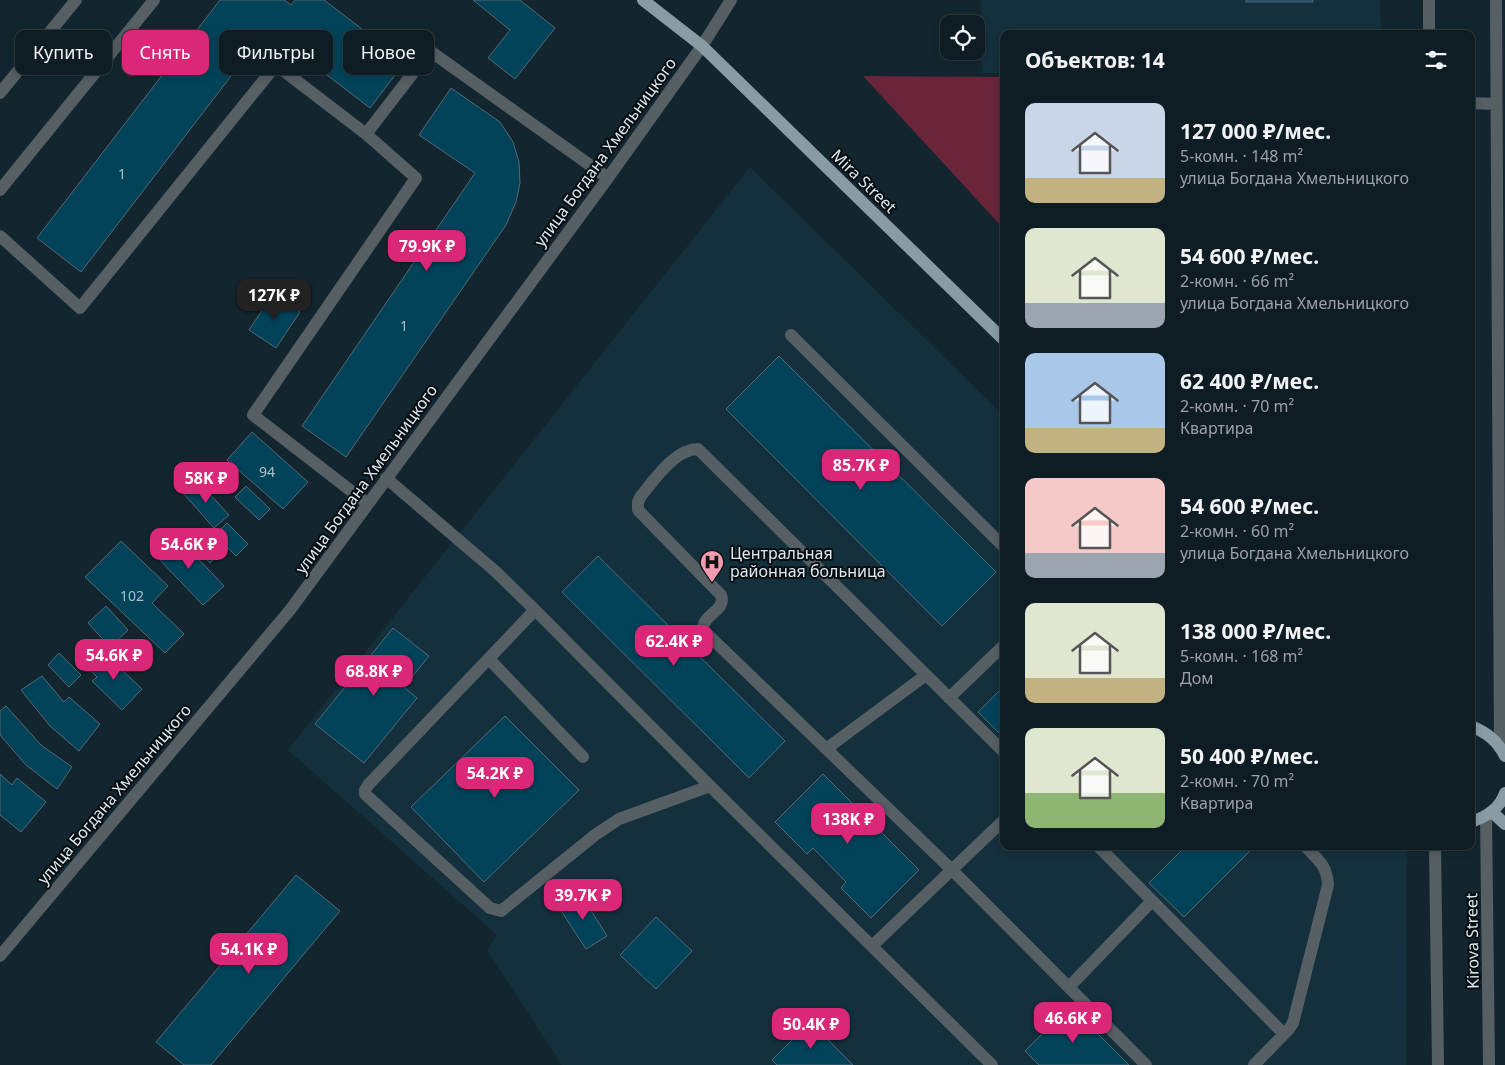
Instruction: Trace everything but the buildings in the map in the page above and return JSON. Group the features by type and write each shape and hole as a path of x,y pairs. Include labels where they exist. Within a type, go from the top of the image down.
{"main road":[{"name":"Mira Street","path":"643,0 702,46 1000,336"},
{"path":"1475,728 1486,732 1502,750"},
{"path":"1475,820 1489,814 1504,798 1505,793"},
{"path":"1489,814 1505,824"}],"street":[{"path":"0,92 76,0"},
{"path":"0,190 154,0"},
{"name":"улица Богдана Хмельницкого","path":"0,956 290,610 608,178 702,46 731,0"},
{"path":"1429,0 1429,30"},
{"path":"1496,0 1498,677 1502,750"},
{"path":"366,134 430,50 608,178"},
{"path":"0,236 80,308 276,64 366,134 416,178 253,415 368,504"},
{"path":"1475,103 1496,104"},
{"path":"791,335 1000,543"},
{"path":"1000,748 698,449 684,450 673,459 641,496 638,502 638,510 721,595 722,605 705,620 703,630 952,870 1146,1065"},
{"path":"386,478 495,571 992,1065"},
{"path":"535,610 364,790 365,794 490,908 501,910 595,835 619,819 710,786"},
{"path":"949,698 1000,649"},
{"path":"489,658 583,757"},
{"path":"826,749 926,675"},
{"name":"Kirova Street","path":"1489,814 1490,1065"},
{"path":"872,946 1000,824"},
{"path":"1102,850 1284,1034"},
{"path":"1254,1065 1292,1023 1328,885 1324,866 1309,850"},
{"path":"1435,850 1438,1065"},
{"path":"1069,988 1152,902"}],"shaded area":[{"path":"981,0 1380,0 1381,30 1000,30 1000,73 982,73 982,60 985,60 985,15 981,15"},
{"path":"863,76 1000,77 1000,225"},
{"name":"Центральная районная больница","path":"750,167 1000,412 1000,850 1407,850 1406,1065 562,1065 487,950 497,935 288,750"}],"place":[{"name":"Центральная районная больница","path":"712,583"}]}
